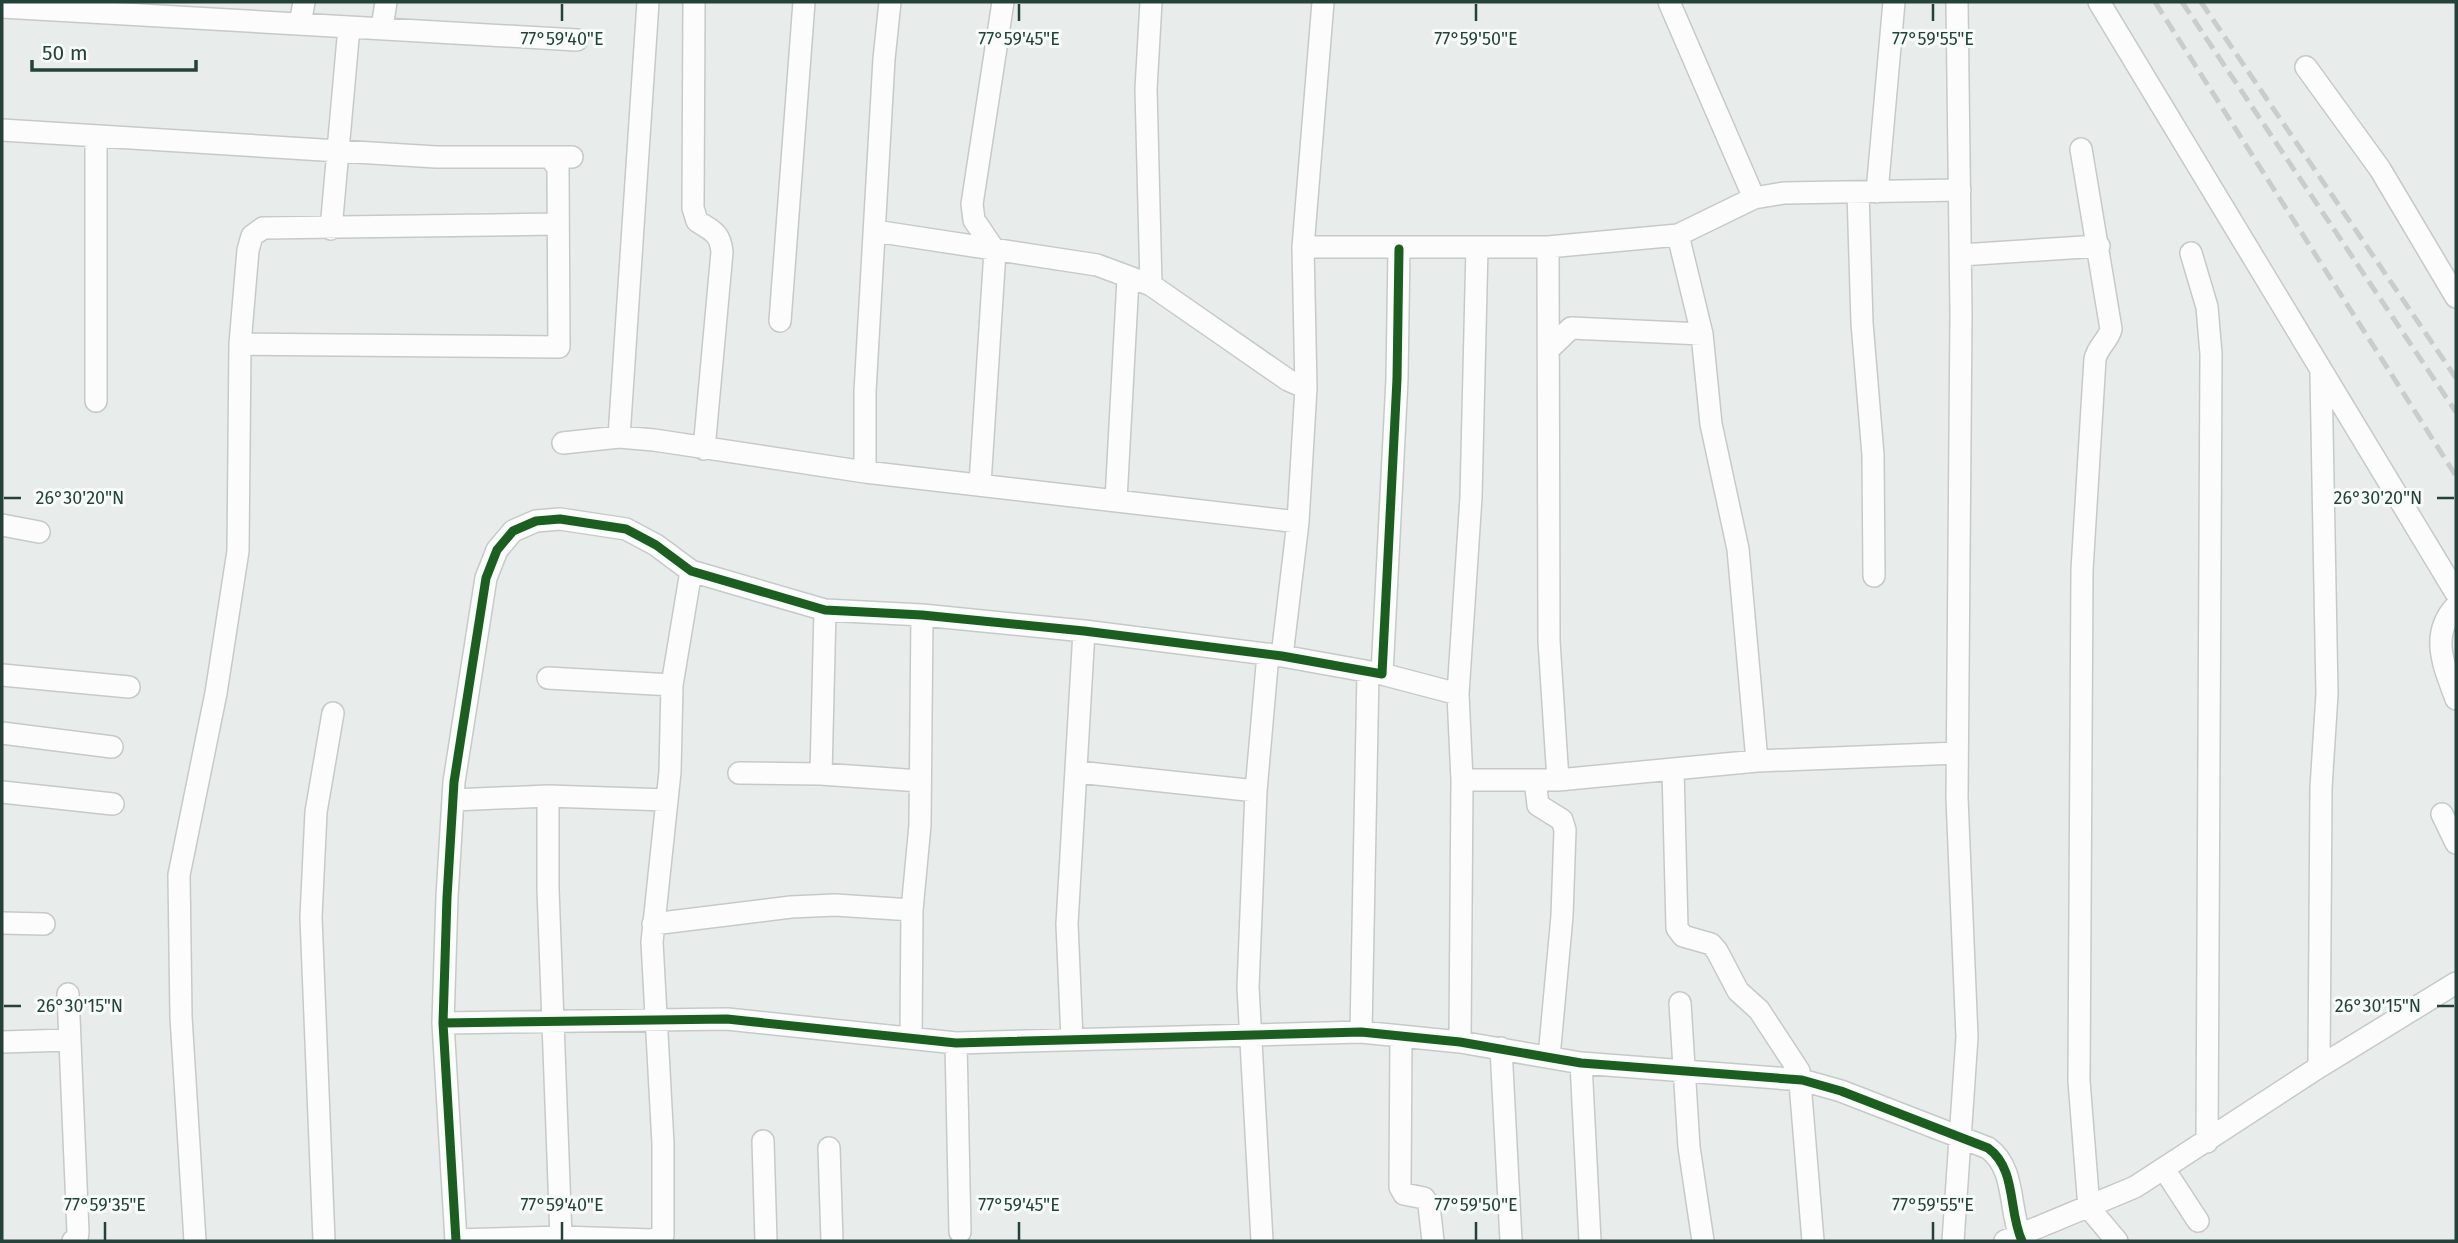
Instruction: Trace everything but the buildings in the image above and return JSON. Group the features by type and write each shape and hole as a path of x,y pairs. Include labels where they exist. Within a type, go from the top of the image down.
{"street":[{"path":"300,24 304,2"},
{"path":"382,28 386,2"},
{"path":"619,437 648,2"},
{"path":"694,2 693,208 697,221 715,231 721,238 722,252 704,449"},
{"path":"780,321 804,2"},
{"path":"865,472 865,391 884,60 890,2"},
{"path":"980,484 995,251 974,220 972,204 1003,2"},
{"path":"1151,2 1146,89 1151,285"},
{"path":"1262,1241 1249,1033 1256,791 1275,655 1298,523 1306,388 1303,247 1323,2"},
{"path":"1669,2 1754,198"},
{"path":"1874,576 1873,455 1862,323 1867,192 1894,2"},
{"path":"1953,1241 1967,1037 1957,753 1961,256 1957,2"},
{"path":"2099,2 2321,374 2456,593"},
{"path":"2,7 577,40"},
{"path":"331,229 349,27"},
{"path":"2306,67 2380,169 2456,297"},
{"path":"2,130 436,158 572,158"},
{"path":"96,137 96,401"},
{"path":"2081,149 2111,329 2109,337 2097,349 2095,359 2082,570 2079,1081 2089,1208 2116,1241"},
{"path":"240,344 558,347 558,168 550,158"},
{"path":"1303,247 1548,247 1678,235 1754,198 1784,192 1960,190"},
{"path":"195,1241 181,1017 179,876 216,693 238,551 240,344 247,250 253,236 263,228 556,224"},
{"path":"875,231 1097,265 1128,279 1151,285 1288,380 1306,388"},
{"path":"1678,235 1702,334 1711,424 1738,549 1757,761"},
{"path":"1961,256 2099,246"},
{"path":"1460,1042 1462,780 1458,694 1471,509 1477,247"},
{"path":"1548,247 1549,641 1558,780"},
{"path":"1362,1032 1375,673 1397,379 1399,248"},
{"path":"2191,253 2207,307 2211,354 2207,1142"},
{"path":"1116,500 1128,279"},
{"path":"1549,349 1571,328 1702,334"},
{"path":"2319,1068 2321,788 2327,694 2321,374"},
{"path":"563,443 619,437 865,472 1298,523"},
{"path":"691,571 672,685 667,800 653,924 663,1144 663,1235 652,1240 561,1237 456,1241 443,1023 453,800 486,578 497,550 513,531 536,521 560,519 626,529 656,545 691,571 825,610 922,615 1084,631 1275,655 1375,673 1458,694"},
{"path":"2,525 39,532"},
{"path":"2456,606 2447,616 2440,635 2445,669 2456,699"},
{"path":"821,774 825,610"},
{"path":"911,1038 912,910 920,825 922,615"},
{"path":"1072,1039 1067,925 1078,772 1084,631"},
{"path":"2,675 129,687"},
{"path":"548,678 672,685"},
{"path":"324,1241 311,917 316,812 333,713"},
{"path":"2,733 112,747"},
{"path":"1462,780 1558,780 1757,761 1957,753"},
{"path":"1673,769 1677,929 1683,936 1711,944 1738,991 1759,1010 1793,1059 1802,1080 1813,1241"},
{"path":"1078,772 1256,791"},
{"path":"738,773 821,774 920,781"},
{"path":"1535,780 1538,805 1562,820 1565,830 1562,916 1549,1057"},
{"path":"2,792 113,804"},
{"path":"453,800 548,796 667,800"},
{"path":"548,796 548,889 561,1237"},
{"path":"2442,814 2456,843"},
{"path":"653,924 791,906 835,905 912,910"},
{"path":"2,923 44,925"},
{"path":"443,1023 727,1019 956,1043 1362,1032 1460,1042 1581,1063 1802,1080 1841,1091 1988,1148 2000,1157 2016,1240 2135,1187 2456,983"},
{"path":"68,994 78,1232 73,1241"},
{"path":"1680,1003 1689,1147 1703,1241"},
{"path":"1401,1037 1400,1187 1404,1194 1424,1198 1429,1205 1433,1241"},
{"path":"2,1042 68,1040"},
{"path":"956,1043 960,1232"},
{"path":"1501,1048 1511,1241"},
{"path":"1581,1063 1590,1241"},
{"path":"763,1141 766,1241"},
{"path":"829,1148 832,1241"},
{"path":"2164,1169 2198,1221"}],"railway":[{"path":"2155,2 2456,476"},
{"path":"2182,2 2456,412"},
{"path":"2201,2 2456,378"}],"cycle path":[{"path":"456,1241 443,1023 454,782 486,578 497,550 513,531 536,521 560,519 626,529 656,545 691,571 825,610 922,615 1084,631 1282,656 1382,674 1397,379 1399,249"},
{"path":"443,1023 727,1019 956,1043 1361,1032 1460,1042 1581,1063 1802,1080 1841,1091 1988,1148 2004,1167 2022,1241"}]}
